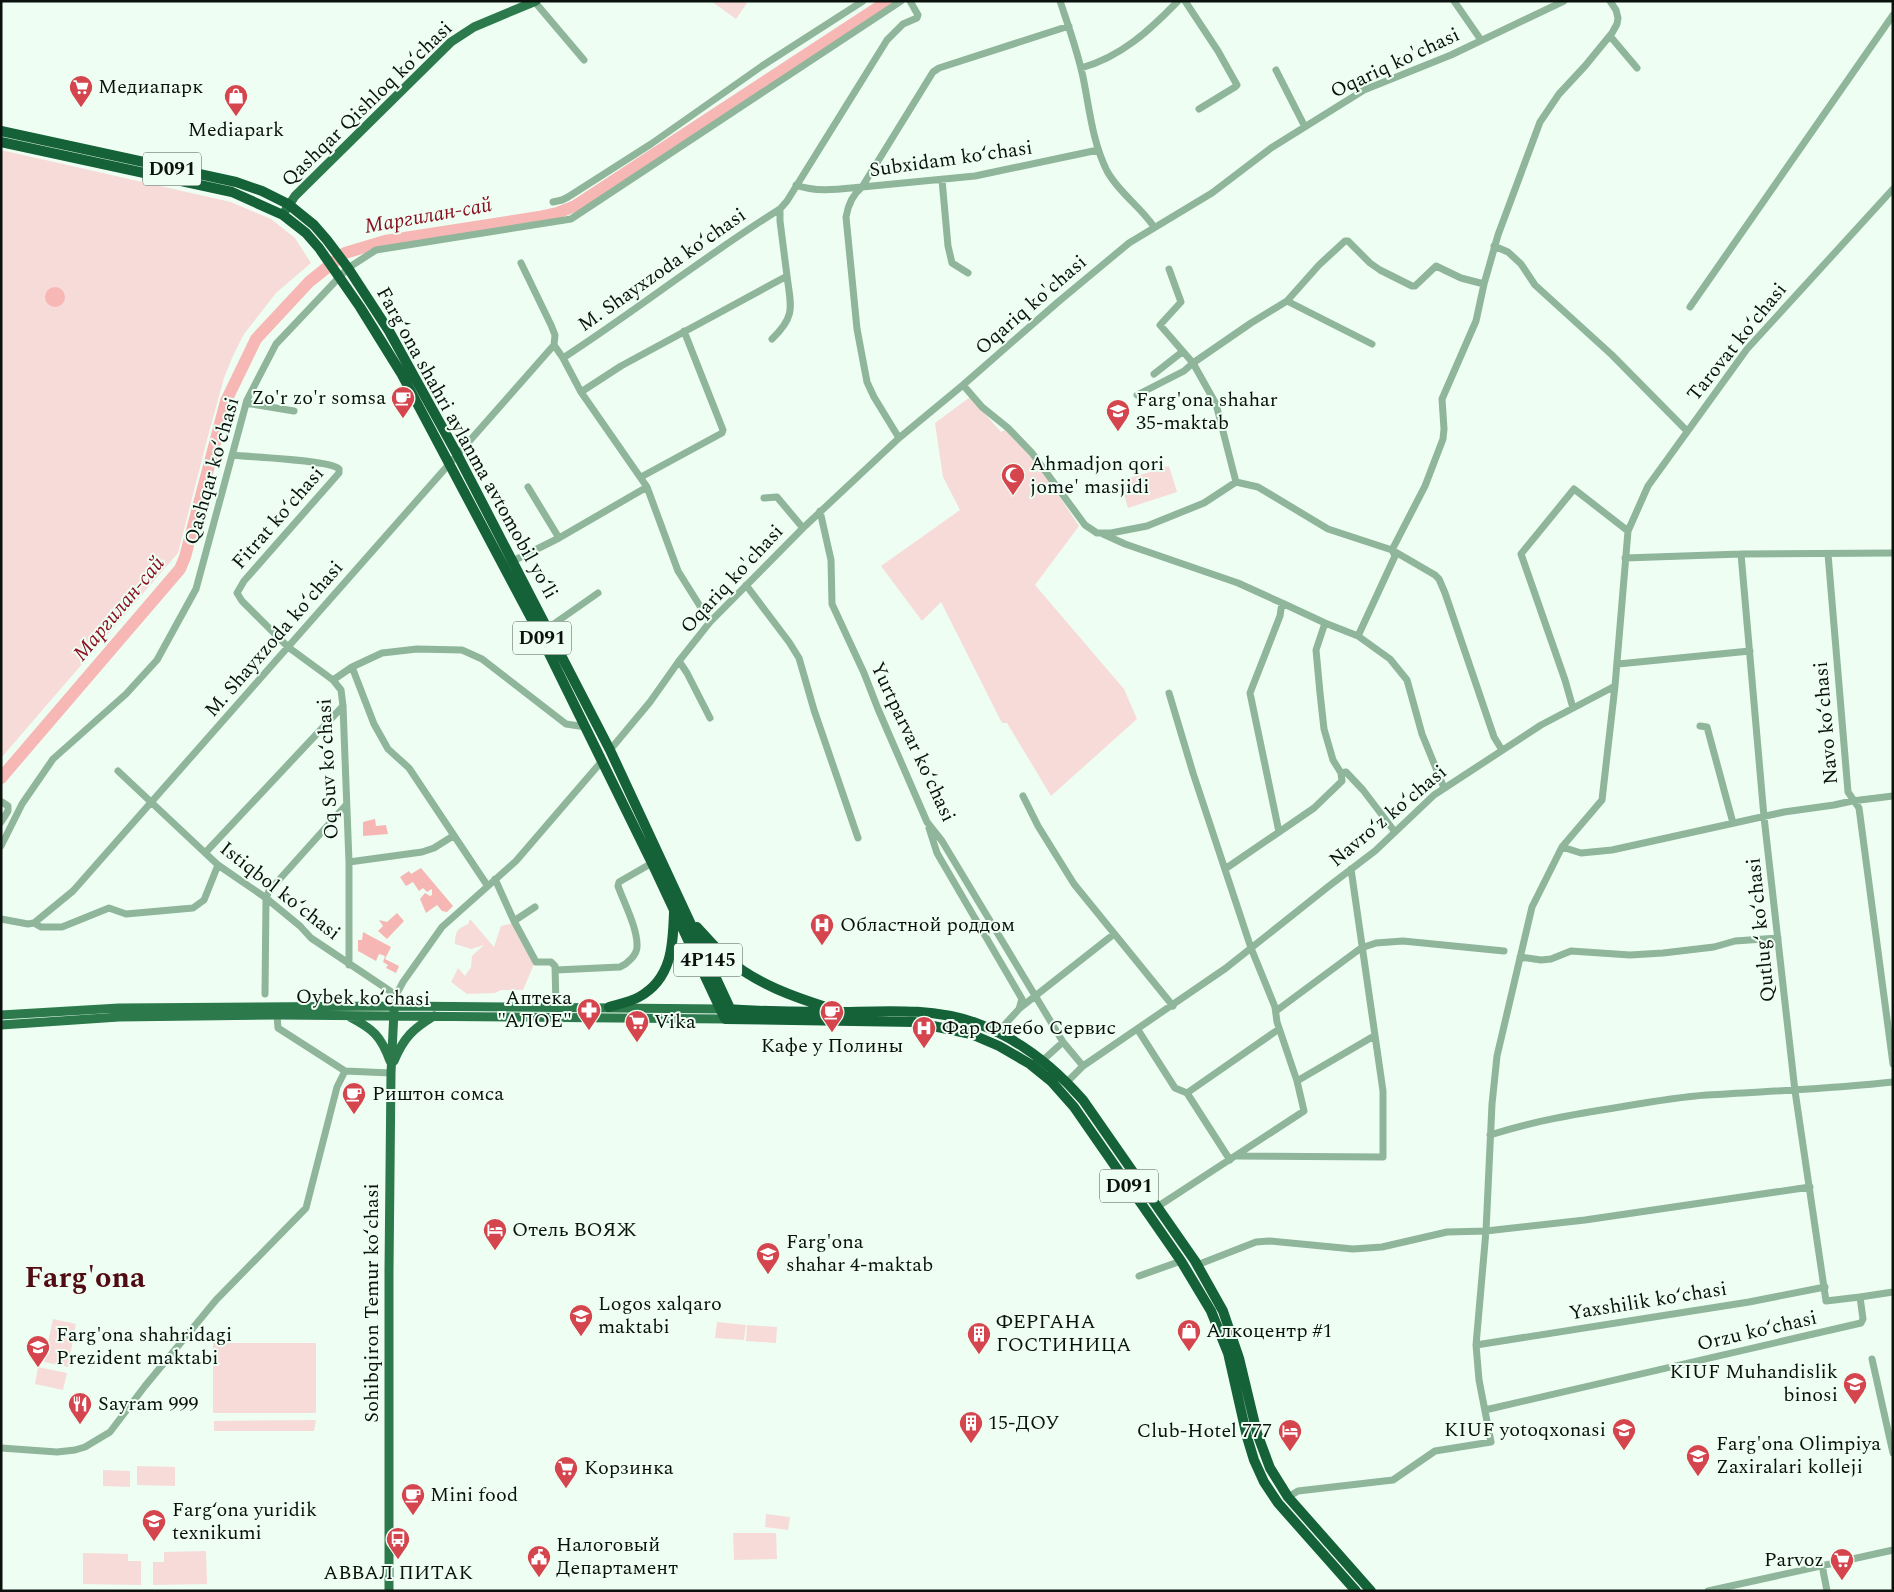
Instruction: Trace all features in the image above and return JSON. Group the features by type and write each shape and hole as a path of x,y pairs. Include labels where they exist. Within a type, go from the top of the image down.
{"highway":[{"name":"Fargʻona shahri aylanma avtomobil yoʻli","path":"1,131 57,149 232,192 283,215 306,233 337,273 375,329 401,373 538,631 652,863 678,905"},
{"name":"Fargʻona shahri aylanma avtomobil yoʻli","path":"1,142 57,149 236,182 262,191 288,204 314,225 346,265 393,338 457,454 610,750 678,905"},
{"path":"610,1007 638,998 652,989 660,980 672,952 678,905"},
{"name":"D091","path":"678,905 729,961 770,986 839,1012"},
{"name":"4P145","path":"678,905 728,1014"},
{"name":"D091","path":"728,1014 913,1011 952,1016 975,1022 998,1032 1028,1057 1074,1107 1181,1261 1211,1311 1228,1352 1247,1437 1254,1460 1264,1482 1278,1503 1353,1589"},
{"name":"D091","path":"728,1014 914,1022 971,1034 998,1046 1042,1061 1067,1082 1083,1100 1197,1265 1223,1311 1239,1358 1257,1433 1270,1468 1288,1497 1371,1591"}],"main road":[{"name":"Qashqar Qishloq koʻchasi","path":"283,215 288,204 451,42 474,27 535,2"},
{"name":"Oybek ko‘chasi","path":"1,1015 119,1008 394,1006 610,1007 728,1014"},
{"name":"Sohibqiron Temur koʻchasi","path":"388,1591 391,1069 394,1006"},
{"name":"Oybek ko‘chasi","path":"1,1025 119,1017 728,1014"},
{"path":"348,1016 378,1035 391,1069"},
{"path":"391,1069 406,1037 414,1029 434,1016"}],"street":[{"path":"553,202 568,197 651,144 762,66 863,1"},
{"name":"Qashqar koʻchasi","path":"1,846 22,804 53,759 126,694 157,660 196,589 246,403 276,344 337,273 346,265 376,250 571,219 901,1"},
{"path":"772,339 788,321 790,306 780,209 887,40 903,24 917,18 918,15 910,1"},
{"path":"1060,1 1081,68 1098,150 1114,182 1154,227"},
{"path":"1081,68 1107,59 1137,40 1178,1"},
{"path":"1185,1 1218,51 1237,85 1199,109"},
{"path":"1454,1 1481,40"},
{"name":"Oqariq ko'chasi","path":"610,750 650,702 678,661 710,622 820,511 899,438 1129,243 1212,193 1271,148 1364,90 1451,55 1564,1"},
{"path":"1392,550 1425,486 1443,439 1442,399 1476,321 1494,246 1544,114 1610,36 1617,24 1618,18 1616,10 1610,1"},
{"path":"535,2 584,60"},
{"path":"1690,307 1893,15"},
{"path":"796,185 804,188 832,190 862,187 933,72 939,68 1069,26"},
{"path":"1610,36 1637,68"},
{"path":"1276,70 1305,127"},
{"name":"Subxidam koʻchasi","path":"899,438 870,390 857,329 846,217 848,207 856,192 862,187 942,180 1003,171 1098,150"},
{"path":"942,180 948,246 952,264 968,273"},
{"name":"Tarovat koʻchasi","path":"1628,531 1648,486 1746,350 1893,189"},
{"name":"M. Shayxzoda koʻchasi","path":"563,358 616,324 736,237 780,209"},
{"path":"1138,395 1184,371 1251,323 1287,301 1319,265 1344,241 1348,241 1370,263 1380,270 1412,286 1415,286 1436,266 1461,278 1484,284"},
{"path":"1494,246 1508,252 1521,264 1535,285 1612,355 1687,431"},
{"path":"521,263 551,325 555,335 554,345 581,392 647,487 678,571 710,622"},
{"path":"1169,269 1180,302 1160,325 1193,363 1216,404 1236,482"},
{"path":"581,392 621,366 787,276"},
{"path":"1287,301 1372,344"},
{"path":"641,477 722,433 723,430 684,331"},
{"name":"M. Shayxzoda koʻchasi","path":"34,923 73,891 554,345"},
{"path":"1154,374 1182,352"},
{"path":"963,385 982,407 1008,428 1032,453 1085,525 1097,533 1111,533 1147,526 1204,503 1236,482 1258,487 1328,529 1392,550 1435,575 1439,579 1494,737 1502,750"},
{"path":"246,403 294,411"},
{"name":"Fitrat koʻchasi","path":"232,455 316,462 337,466 339,469 340,473 239,589 238,593 242,601 288,647"},
{"path":"528,487 559,538"},
{"path":"513,560 559,538 647,487"},
{"path":"1288,1497 1298,1491 1393,1480 1434,1451 1490,1442 1479,1380 1476,1345 1486,1231 1490,1134 1497,1056 1532,907 1562,847 1602,800 1618,664 1628,531 1574,489 1521,554 1573,708"},
{"path":"764,498 777,497 803,528"},
{"name":"Yurtparvar koʻchasi","path":"820,511 831,560 832,604 927,822 942,841 1063,1042 1083,1066"},
{"path":"1101,533 1125,544 1238,583 1358,636 1390,659 1407,680 1422,734 1444,788"},
{"path":"1358,636 1395,556 1392,550"},
{"path":"1625,558 1741,554 1893,553"},
{"name":"Qutlugʻ koʻchasi","path":"1741,554 1764,817 1795,1091 1826,1301 1860,1297"},
{"name":"Navo koʻchasi","path":"1828,554 1848,792 1852,801 1859,808 1893,1064"},
{"path":"746,585 799,658 814,710 858,838"},
{"path":"548,628 598,593"},
{"path":"1279,832 1250,693 1280,616 1282,603"},
{"path":"1225,869 1314,808 1342,781 1341,772 1333,760 1324,729 1320,693 1316,650 1325,623"},
{"path":"288,647 333,680"},
{"name":"Oq Suv koʻchasi","path":"349,965 349,862 343,706 341,690 333,680 352,667 382,653 417,648 462,650 482,659 566,724 586,727"},
{"path":"1618,664 1750,651"},
{"path":"678,661 687,673 710,718"},
{"path":"352,667 374,724 388,749 409,768 487,885"},
{"name":"Navroʻz koʻchasi","path":"1067,1082 1083,1066 1226,968 1375,851 1434,795 1502,750 1573,708 1616,686"},
{"path":"1157,1207 1304,1111 1297,1081 1279,1029 1276,1011 1251,948 1170,693"},
{"path":"205,853 343,706"},
{"path":"1700,726 1707,727 1733,823"},
{"path":"394,1006 396,995 442,927 516,861 602,761"},
{"name":"Istiqbol koʻchasi","path":"118,772 218,865 266,898 300,926 311,938 396,995"},
{"path":"1341,772 1346,772 1363,790 1395,832"},
{"path":"1023,796 1038,826 1074,884 1173,1006"},
{"path":"1562,847 1581,853 1612,850 1764,817 1852,801 1893,796"},
{"path":"1,803 8,806 8,811 1,822"},
{"path":"265,994 266,898 269,891 346,805"},
{"path":"927,822 937,853 1022,999 1020,1009"},
{"path":"349,862 422,852 434,848 453,836"},
{"path":"556,970 620,967 636,952 637,945 634,928 618,886 619,882 652,863"},
{"path":"1,919 28,924 34,923 41,927 62,927 109,908 126,914 194,908 204,900 218,865"},
{"path":"1233,1158 1383,1157 1383,1091 1351,869"},
{"path":"495,879 514,921 536,962 551,962 555,966 556,1006"},
{"path":"514,921 535,907"},
{"path":"998,1032 1035,996 1114,934"},
{"path":"1520,957 1541,960 1551,959 1571,951 1630,955 1663,953 1714,947 1735,941 1778,938"},
{"path":"1276,1011 1361,948 1376,943 1403,941 1504,951"},
{"path":"277,1015 278,1028 345,1070 391,1069"},
{"path":"1187,1093 1279,1029"},
{"path":"1138,1030 1175,1088 1187,1093 1233,1158"},
{"path":"1297,1081 1374,1036"},
{"path":"1042,1061 1063,1042"},
{"path":"1,1448 57,1452 75,1450 85,1447 110,1432 144,1386 216,1300 306,1208 337,1087 345,1070"},
{"path":"1490,1134 1560,1116 1653,1100 1706,1095 1795,1091 1893,1082"},
{"path":"1197,1265 1256,1242 1269,1241 1353,1249 1382,1247 1447,1232 1486,1231 1594,1219 1810,1187"},
{"path":"1139,1276 1181,1261"},
{"name":"Yaxshilik koʻchasi","path":"1476,1345 1749,1302 1824,1287"},
{"path":"1860,1297 1893,1292"},
{"name":"Orzu koʻchasi","path":"1485,1410 1861,1323 1863,1319 1860,1297"},
{"path":"1872,1359 1893,1453"},
{"path":"1708,1591 1893,1550"},
{"path":"1822,1565 1827,1591"}],"shaded area":[{"path":"711,1 744,1 747,3 736,19"},
{"path":"1,150 231,202 271,219 295,238 311,263 276,293 244,334 232,358 224,378 178,553 1,758"},
{"path":"51,287 59,287 65,293 65,301 59,307 51,307 45,301 45,293"},
{"path":"970,397 1001,432 1005,430 1037,463 1079,526 1035,585 1124,689 1137,719 1051,796 1007,723 1002,723 941,602 922,621 881,566 960,510 943,477 935,423"},
{"path":"1169,466 1177,492 1128,508 1120,481"},
{"path":"375,819 376,826 386,825 388,834 363,836 363,822"},
{"path":"421,868 453,906 447,912 442,911 437,905 426,913 420,899 425,893 430,896 432,895 432,889 427,892 423,888 419,891 413,882 406,886 400,877 409,871 411,874"},
{"path":"397,913 404,921 387,939 378,931 383,926 379,920 387,922"},
{"path":"470,919 494,947 501,926 513,923 535,962 523,990 501,990 495,993 467,994 451,982 458,968 465,976 471,967 472,956 484,945 471,949 455,944 457,931 468,924"},
{"path":"363,932 391,947 385,959 399,966 396,973 386,968 388,965 383,962 385,956 379,954 376,961 358,951 358,940 362,940"},
{"path":"53,1319 76,1324 68,1367 44,1362"},
{"path":"717,1322 746,1325 744,1340 715,1338"},
{"path":"747,1325 777,1327 776,1343 746,1341"},
{"path":"213,1343 316,1343 316,1413 213,1413"},
{"path":"38,1367 67,1373 63,1390 35,1384"},
{"path":"316,1420 314,1431 214,1431 214,1421"},
{"path":"137,1466 175,1467 175,1486 137,1485"},
{"path":"103,1470 130,1471 130,1487 103,1486"},
{"path":"766,1514 790,1517 788,1530 765,1527"},
{"path":"733,1533 776,1533 777,1559 734,1560"},
{"path":"206,1551 207,1584 153,1585 153,1562 164,1562 164,1552"},
{"path":"83,1553 128,1554 128,1561 141,1561 141,1585 83,1584"}],"waterway":[{"name":"Маргилан-сай","path":"1,778 180,569 185,557 226,401 256,339 309,282 345,253 385,241 539,217 575,206 888,1"}],"place":[{"name":"Медиапарк","path":"81,108"},
{"name":"Mediapark","path":"236,117"},
{"name":"Zo'r zo'r somsa","path":"403,419"},
{"name":"Farg'ona shahar 35-maktab","path":"1118,432"},
{"name":"Ahmadjon qori jome' masjidi","path":"1013,496"},
{"name":"Областной роддом","path":"822,946"},
{"name":"Аптека \"АЛОЕ\"","path":"589,1031"},
{"name":"Кафе у Полины","path":"832,1033"},
{"name":"Vika","path":"637,1043"},
{"name":"Фар Флебо Сервис","path":"924,1049"},
{"name":"Риштон сомса","path":"354,1115"},
{"name":"Отель ВОЯЖ","path":"495,1251"},
{"name":"Farg'ona shahar 4-maktab","path":"768,1275"},
{"name":"Logos xalqaro maktabi","path":"581,1337"},
{"name":"Алкоцентр #1","path":"1189,1352"},
{"name":"ФЕРГАНА ГОСТИНИЦА","path":"979,1355"},
{"name":"Farg'ona shahridagi Prezident maktabi","path":"38,1368"},
{"name":"KIUF Muhandislik binosi","path":"1855,1405"},
{"name":"Sayram 999","path":"80,1425"},
{"name":"15-ДОУ","path":"971,1444"},
{"name":"KIUF yotoqxonasi","path":"1624,1451"},
{"name":"Club-Hotel 777","path":"1290,1452"},
{"name":"Farg'ona Olimpiya Zaxiralari kolleji","path":"1698,1477"},
{"name":"Корзинка","path":"566,1489"},
{"name":"Mini food","path":"413,1516"},
{"name":"Farg‘ona yuridik texnikumi","path":"154,1542"},
{"name":"АВВАЛ ПИТАК","path":"398,1560"},
{"name":"Налоговый Департамент","path":"539,1578"},
{"name":"Parvoz","path":"1842,1581"}],"district":[{"name":"Farg'ona","path":"85,1278"}]}
